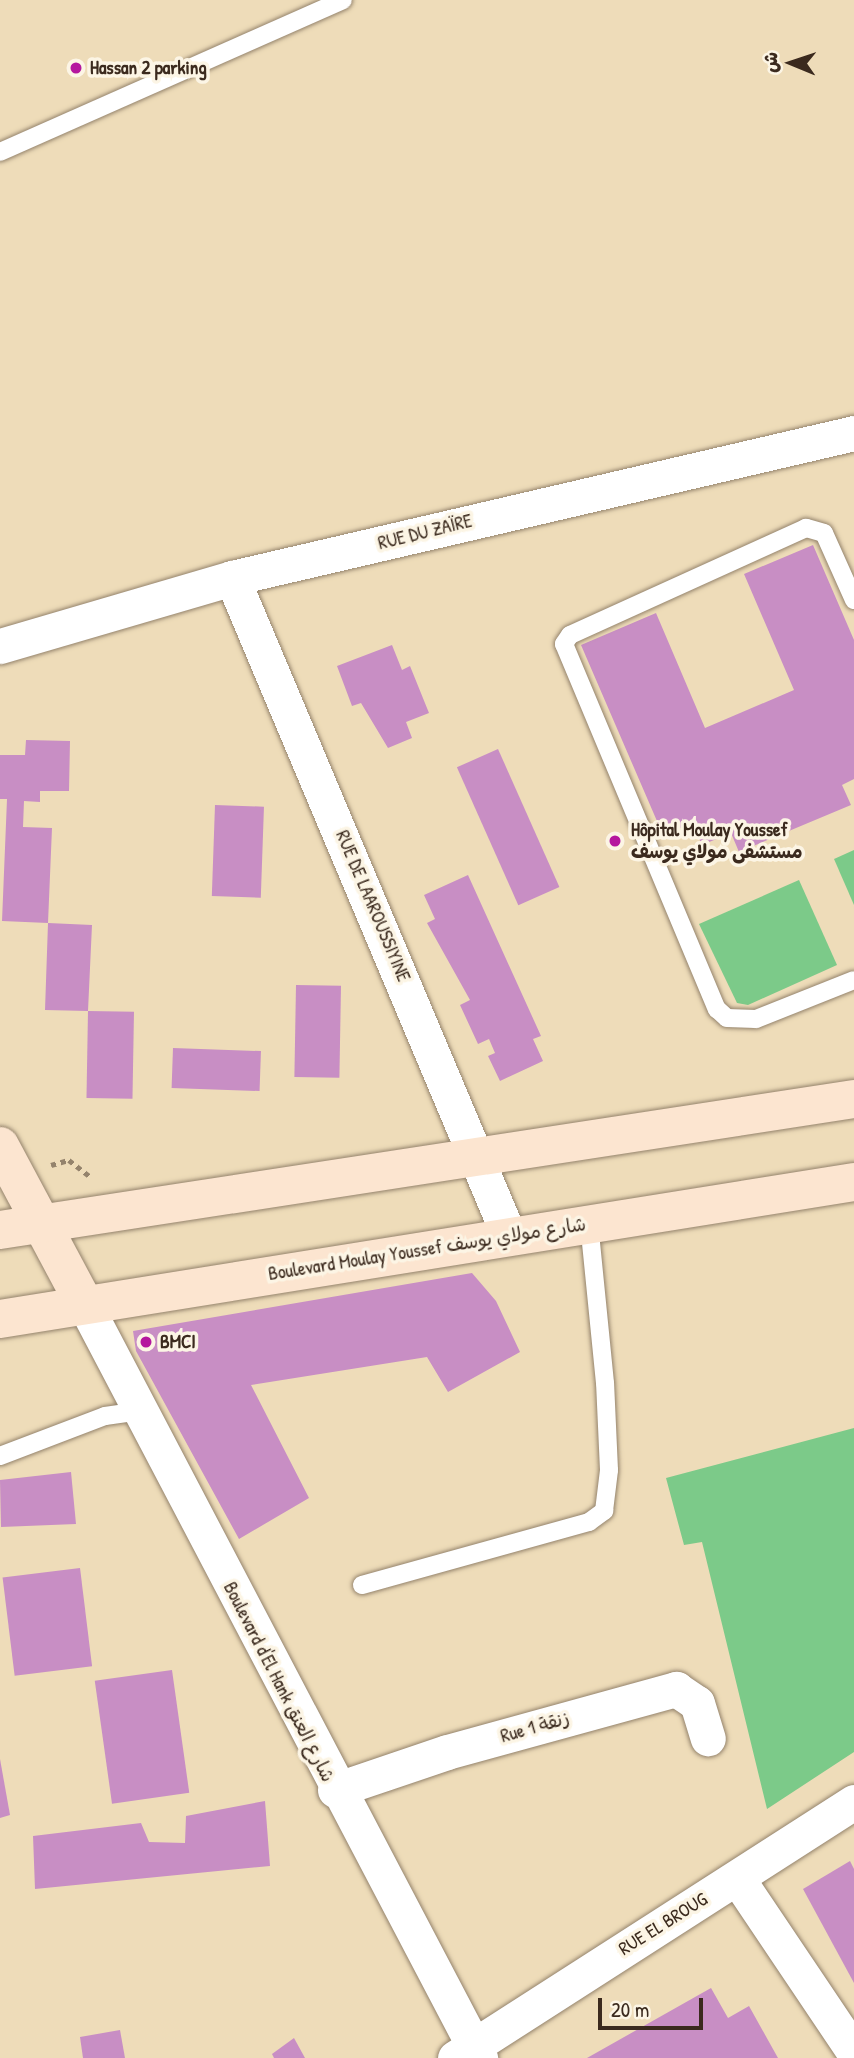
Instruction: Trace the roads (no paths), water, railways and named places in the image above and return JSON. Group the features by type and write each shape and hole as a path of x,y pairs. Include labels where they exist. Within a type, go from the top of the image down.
{"main road":[{"path":"0,1230 854,1099"},
{"path":"7,1161 84,1303"},
{"name":"Boulevard Moulay Youssef شارع مولاي يوسف","path":"0,1319 84,1303 854,1182"}],"street":[{"name":"RUE DU ZAÏRE","path":"0,646 232,578 854,433"},
{"name":"RUE DE LAAROUSSIYINE","path":"232,578 480,1156 509,1236"},
{"name":"Boulevard d'El Hank شارع العنق","path":"84,1303 469,2054"},
{"name":"Rue 1 زنقة","path":"335,1790 447,1752 676,1689 697,1703 708,1738"},
{"name":"RUE EL BROUG","path":"469,2054 854,1802"},
{"path":"737,1878 854,2052"}],"lane":[{"path":"0,152 343,0"},
{"path":"853,983 756,1019 727,1018 717,1009 564,644 570,635 806,528 824,533 854,600"},
{"path":"362,1585 589,1522 604,1511 610,1470 606,1383 589,1223"},
{"path":"0,1456 105,1416 139,1411"}],"place":[{"name":"Hassan 2 parking","path":"76,68"},
{"name":"Hôpital Moulay Youssef مستشفى مولاي يوسف","path":"615,841"},
{"name":"BMCI","path":"146,1342"}]}
